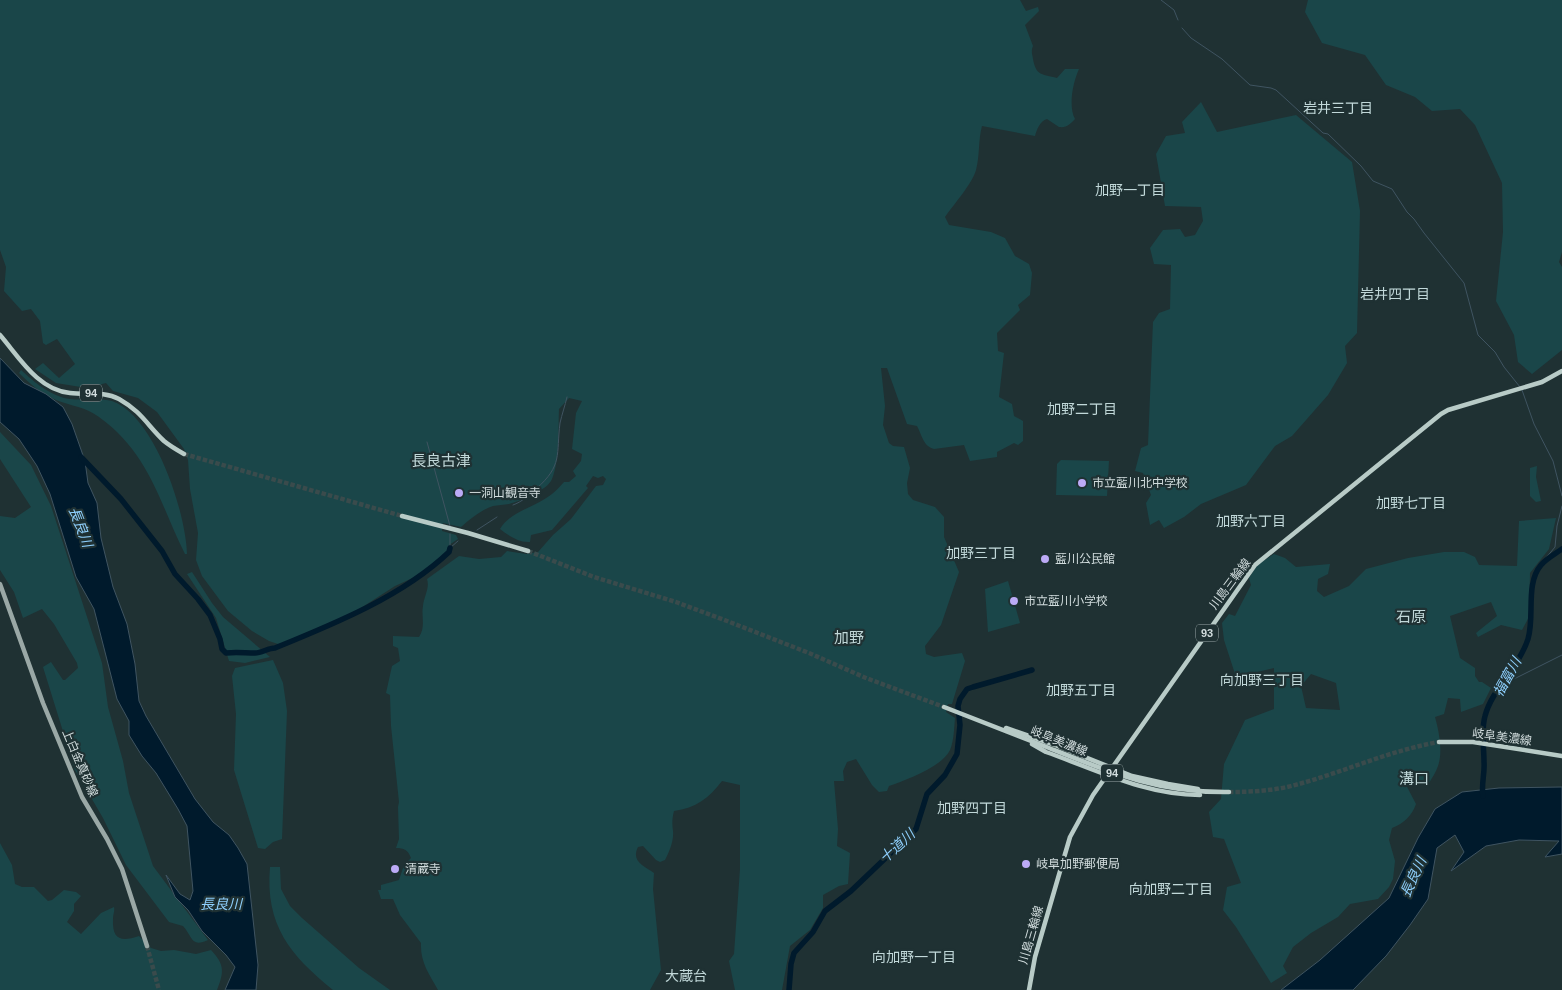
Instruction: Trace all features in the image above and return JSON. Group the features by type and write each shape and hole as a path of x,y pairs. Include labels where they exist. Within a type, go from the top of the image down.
{"main road":[{"name":"94","path":"0,336 30,370 50,387 67,393 103,394 117,398 140,414 164,441 184,454"},
{"name":"川島三輪線","path":"1029,990 1035,957 1070,837 1086,806 1255,565 1441,414 1448,410 1551,378 1562,371"},
{"path":"402,516 468,532 528,551"},
{"name":"上白金真砂線","path":"0,584 43,703 82,797 122,868 146,946"},
{"name":"岐阜美濃線","path":"945,707 1142,783 1186,791 1229,792"},
{"name":"94","path":"981,721 997,725 1144,778 1211,792"},
{"name":"94","path":"1016,735 1046,752 1141,787 1182,795 1201,795 1211,792"},
{"name":"岐阜美濃線","path":"1439,742 1458,741 1562,756"}],"shaded area":[{"path":"0,0 1020,0 1026,11 1038,7 1039,11 1025,25 1033,46 1034,65 1040,73 1057,78 1065,69 1079,69 1072,94 1072,108 1075,119 1064,127 1059,127 1047,119 1039,126 1035,136 982,126 974,176 945,217 949,225 991,232 1005,238 1015,256 1029,264 1032,273 1030,295 1018,305 1020,310 997,333 998,351 1004,353 999,397 1012,404 1014,416 1023,421 1023,441 1018,445 1014,443 997,452 997,457 970,461 964,445 930,448 925,443 917,426 907,424 887,368 881,368 885,406 883,425 889,443 893,446 904,447 910,468 907,483 908,494 913,500 935,507 944,517 944,537 959,572 941,625 925,646 926,654 934,657 962,653 965,661 952,704 948,704 946,712 955,718 952,743 946,756 939,762 923,772 889,786 887,791 879,792 872,785 856,759 847,762 843,771 844,781 834,781 838,829 837,846 850,853 848,884 839,886 823,895 823,908 810,930 790,946 782,990 735,990 729,961 734,954 740,869 740,785 722,781 712,792 695,805 674,811 672,821 673,839 665,860 660,862 656,860 643,846 638,847 636,852 639,863 654,873 653,889 661,970 650,990 438,990 424,962 421,943 400,915 393,899 381,899 378,890 381,890 381,885 399,880 404,865 411,858 405,850 396,848 399,839 399,802 391,726 390,695 386,693 392,666 400,661 398,648 393,646 393,636 419,637 423,622 427,579 459,556 479,559 501,557 507,551 526,554 538,552 571,519 596,486 603,485 606,479 603,476 598,478 593,476 586,486 588,488 552,530 531,535 530,542 518,540 500,529 508,519 546,498 564,482 569,482 576,476 573,471 581,461 582,454 572,449 576,413 582,401 569,398 559,409 555,471 549,483 540,491 520,500 484,510 461,527 443,523 442,531 456,535 458,539 449,545 447,551 433,566 395,586 350,615 281,645 269,641 252,631 228,611 202,576 196,560 198,533 190,489 188,460 184,449 157,412 138,398 113,391 106,383 93,389 56,383 35,369 43,363 59,378 75,364 57,339 46,345 43,343 40,321 31,309 22,311 4,291 6,267 0,250"},
{"path":"1308,0 1562,0 1562,252 1559,262 1562,267 1562,350 1532,374 1518,362 1514,335 1496,301 1503,232 1502,183 1475,125 1460,109 1432,111 1415,97 1386,85 1365,55 1322,43 1305,12"},
{"path":"1201,102 1217,132 1296,115 1352,162 1360,211 1357,333 1345,346 1347,363 1328,395 1292,436 1275,446 1246,485 1201,504 1184,517 1164,528 1159,520 1150,525 1146,503 1151,495 1143,473 1135,471 1141,448 1148,445 1153,322 1159,313 1170,309 1171,265 1154,264 1150,248 1163,230 1180,229 1185,237 1195,235 1203,221 1201,207 1165,206 1156,154 1166,136 1185,133 1182,122"},
{"path":"21,370 44,388 63,398 112,401 128,410 142,425 165,468 174,492 181,515 187,554 185,554 142,463 116,431 89,411 46,395 19,373"},
{"path":"0,432 31,465 51,506 102,663 108,707 123,761 129,793 153,866 208,940 195,942 183,926 169,922 126,865 103,818 75,770 43,667 51,662 63,680 65,680 78,668 77,663 54,624 42,609 23,618 14,592 0,570 0,516 15,518 31,507 0,459"},
{"path":"1061,460 1109,461 1107,496 1056,495 1057,464"},
{"path":"1537,466 1536,477 1541,501 1536,502 1530,496 1530,468"},
{"path":"1556,518 1549,549 1530,573 1529,617 1522,630 1501,625 1478,637 1476,633 1497,616 1491,602 1450,616 1460,658 1475,668 1475,676 1479,682 1491,688 1483,704 1461,712 1460,699 1448,698 1444,714 1435,717 1440,748 1438,766 1429,783 1422,784 1408,775 1405,783 1416,804 1407,819 1392,828 1389,840 1395,861 1393,879 1389,887 1378,899 1350,904 1338,917 1311,933 1293,947 1283,966 1287,973 1271,983 1236,927 1223,910 1227,887 1241,883 1224,839 1213,837 1209,812 1221,799 1224,764 1245,720 1274,709 1274,668 1236,677 1224,640 1222,623 1229,614 1235,616 1251,585 1249,578 1257,565 1274,554 1285,558 1296,567 1330,564 1328,574 1318,579 1317,591 1324,597 1349,586 1366,569 1408,558 1444,552 1464,552 1475,557 1479,565 1517,566 1519,521","holes":["1311,674 1336,683 1340,710 1306,708 1301,686"]},
{"path":"192,572 223,617 270,657 245,663 229,661 216,618 187,574"},
{"path":"1008,581 1020,623 988,632 985,589"},
{"path":"273,660 283,683 287,711 282,839 273,842 265,849 258,848 234,770 236,714 232,676 235,668"},
{"path":"0,843 12,865 15,884 22,887 34,887 48,901 64,890 76,892 81,896 74,904 74,911 67,922 81,934 101,913 114,907 113,926 119,938 127,939 139,936 151,948 161,951 174,950 196,954 211,950 219,960 222,969 217,990 0,990"},
{"path":"270,867 280,867 281,889 290,906 359,968 390,990 333,990 304,964 293,951 276,922 270,888"}],"water":[{"name":"長良川","path":"0,358 24,383 46,394 63,407 72,424 85,461 88,483 97,503 101,538 113,587 127,624 135,664 139,701 195,799 213,822 229,835 247,864 258,965 256,990 225,990 235,967 202,931 188,910 175,897 166,875 180,894 190,900 193,891 187,826 156,773 142,756 129,735 129,721 117,699 94,609 76,577 50,494 37,466 19,439 0,422"},
{"path":"1562,787 1562,854 1545,857 1559,841 1519,840 1486,846 1451,871 1464,852 1455,835 1437,848 1428,899 1386,956 1353,990 1281,990 1320,960 1389,898 1418,838 1435,809 1462,792 1499,788"}],"waterway":[{"path":"1161,0 1174,10 1178,20"},
{"path":"1182,28 1191,38 1222,59 1250,85 1276,90 1323,133 1328,134 1361,166 1373,181 1392,189 1407,212 1464,283 1478,335 1495,352 1520,387"},
{"path":"1522,390 1534,424 1553,461 1562,496"},
{"path":"513,505 536,489 551,473 557,459 560,423 567,397"},
{"path":"427,442 450,526"},
{"path":"81,457 121,499 162,551 175,574 210,615 222,649 226,653 258,653 275,648 344,619 411,582 431,568 449,552 450,548"},
{"path":"1541,564 1555,547 1557,526 1562,506"},
{"path":"477,530 497,517"},
{"path":"450,534 450,548"},
{"path":"450,548 458,541"},
{"name":"福富川","path":"1483,796 1483,733 1488,706 1524,649 1528,639 1533,581 1536,573 1543,563 1562,549"},
{"path":"1502,685 1562,655"},
{"name":"十道川","path":"789,990 794,953 813,932 825,911 851,891 916,829 927,794 945,775 957,754 960,725 958,706 960,699 967,689 1032,670"}],"tunnel":[{"path":"184,454 402,516"},
{"path":"528,551 594,577 676,602 727,621 809,653 866,678 944,707"},
{"path":"1229,792 1287,787 1400,751 1439,742"},
{"path":"147,946 159,990"}],"place":[{"name":"市立藍川北中学校","path":"1082,483"},
{"name":"一洞山観音寺","path":"459,493"},
{"name":"藍川公民館","path":"1045,559"},
{"name":"市立藍川小学校","path":"1014,601"},
{"name":"岐阜加野郵便局","path":"1026,864"},
{"name":"清蔵寺","path":"395,869"}],"district":[{"name":"岩井三丁目","path":"1338,108"},
{"name":"加野一丁目","path":"1130,190"},
{"name":"岩井四丁目","path":"1395,294"},
{"name":"加野二丁目","path":"1082,409"},
{"name":"長良古津","path":"441,461"},
{"name":"加野七丁目","path":"1411,503"},
{"name":"加野六丁目","path":"1251,521"},
{"name":"加野三丁目","path":"981,553"},
{"name":"石原","path":"1411,617"},
{"name":"加野","path":"849,638"},
{"name":"向加野三丁目","path":"1262,680"},
{"name":"加野五丁目","path":"1081,690"},
{"name":"溝口","path":"1414,779"},
{"name":"加野四丁目","path":"972,808"},
{"name":"向加野二丁目","path":"1171,889"},
{"name":"向加野一丁目","path":"914,957"},
{"name":"大蔵台","path":"686,976"}]}
